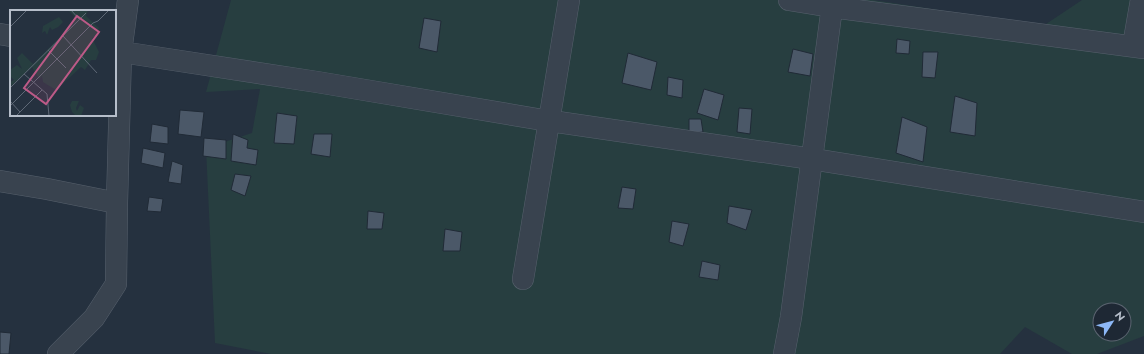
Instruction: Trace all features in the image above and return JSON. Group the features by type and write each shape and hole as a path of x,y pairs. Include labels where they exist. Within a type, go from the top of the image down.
{"street":[{"path":"58,354 94,318 116,284 118,52 128,0"},
{"path":"523,279 569,0"},
{"path":"789,0 832,7 1139,47 1141,0"},
{"path":"784,354 832,7"},
{"path":"0,34 10,36"},
{"path":"118,52 317,82 548,120 812,159 1144,212"},
{"path":"0,181 117,203"}],"green space":[{"path":"231,0 873,0 1043,26 1082,0 1144,0 1144,336 1132,341 1132,302 1092,302 1092,342 1128,342 1097,354 1072,354 1025,327 1000,354 271,354 215,343 206,148 252,133 260,89 206,92"}],"building":[{"path":"424,18 441,21 437,52 419,48"},
{"path":"897,39 910,41 909,54 896,53"},
{"path":"793,49 813,54 810,76 788,72"},
{"path":"923,52 938,52 935,78 922,77"},
{"path":"628,53 657,62 651,90 622,83"},
{"path":"668,77 683,80 682,98 667,95"},
{"path":"704,89 724,95 718,120 697,113"},
{"path":"955,96 977,103 975,136 950,132"},
{"path":"739,108 752,109 750,134 737,132"},
{"path":"180,110 204,112 201,137 178,134"},
{"path":"277,113 297,116 294,144 274,143"},
{"path":"902,117 927,127 923,162 896,153"},
{"path":"689,119 701,119 703,132 689,133"},
{"path":"152,124 168,127 168,144 150,142"},
{"path":"233,134 248,140 247,148 258,150 256,165 231,161"},
{"path":"314,134 332,134 330,157 311,154"},
{"path":"204,138 226,140 226,159 203,156"},
{"path":"143,148 165,153 163,168 141,163"},
{"path":"172,161 183,165 181,184 168,182"},
{"path":"235,174 251,176 245,196 231,190"},
{"path":"622,187 636,189 633,209 618,208"},
{"path":"149,197 163,199 161,212 147,211"},
{"path":"729,206 752,210 746,230 727,223"},
{"path":"368,211 384,213 382,229 367,229"},
{"path":"672,221 689,224 683,246 669,242"},
{"path":"445,229 462,232 460,251 443,251"},
{"path":"702,261 720,265 718,280 699,277"},
{"path":"0,332 11,333 9,354 0,354"}]}
